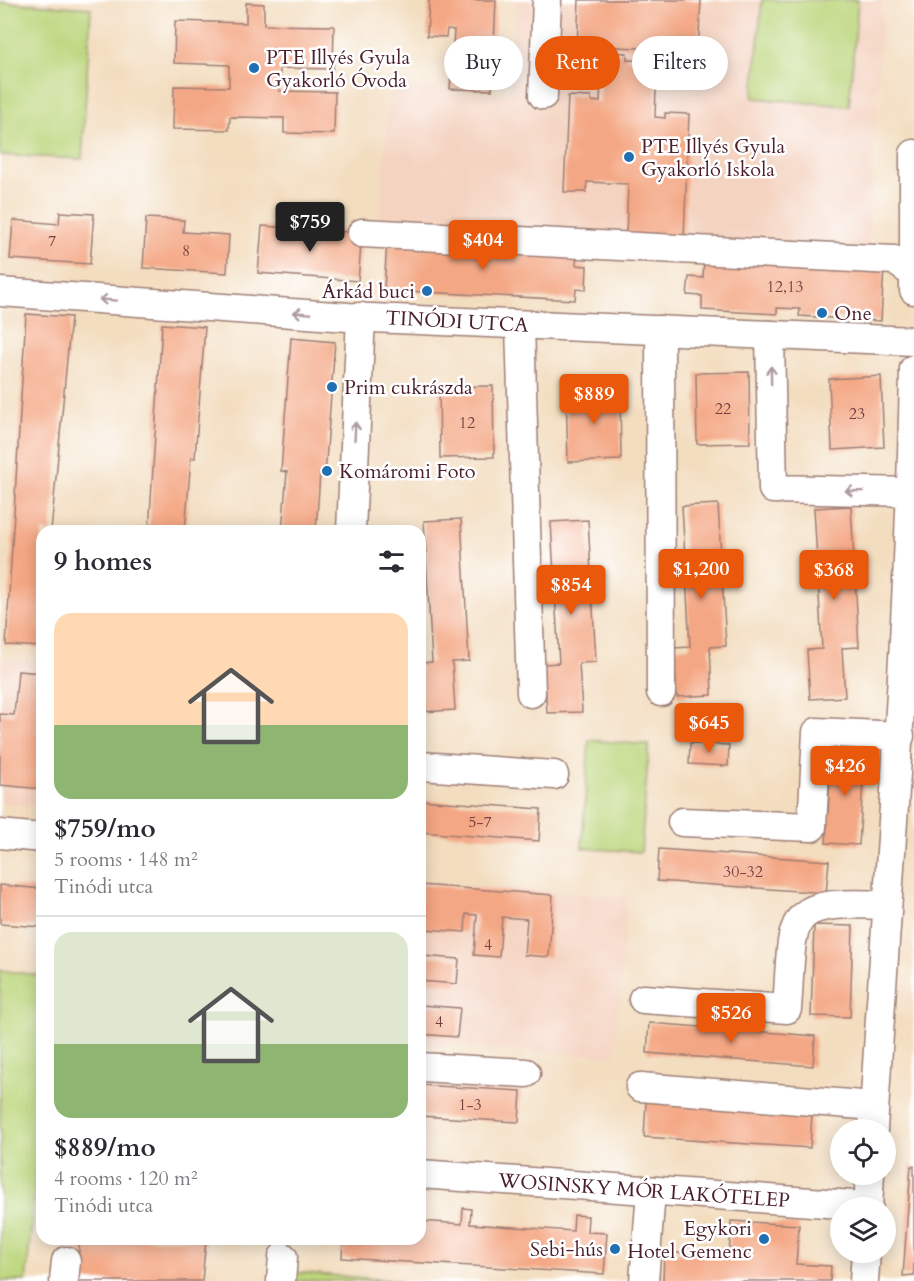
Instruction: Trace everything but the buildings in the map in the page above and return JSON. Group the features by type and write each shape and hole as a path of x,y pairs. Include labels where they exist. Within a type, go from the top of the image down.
{"street":[{"path":"543,95 547,0"},
{"path":"914,154 914,291"},
{"path":"362,233 894,260 914,274"},
{"name":"TINÓDI UTCA","path":"0,292 361,317 914,341"},
{"path":"351,525 361,317"},
{"path":"520,325 531,693"},
{"path":"660,330 661,692"},
{"path":"771,335 773,489 912,492"},
{"path":"640,1087 873,1118 886,905 900,736 912,492 914,369"},
{"path":"682,822 812,827 817,732 900,736"},
{"path":"426,765 554,776"},
{"path":"0,834 36,837"},
{"path":"643,999 787,1009 793,934 801,916 815,907 829,904 886,905"},
{"path":"426,1067 526,1073"},
{"name":"WOSINSKY MÓR LAKÓTELEP","path":"426,1174 830,1204"},
{"path":"644,1281 651,1192"},
{"path":"864,1281 865,1263"}],"shaded area":[{"name":"PTE Illyés Gyula Gyakorló Iskola","path":"515,0 883,0 868,251 380,220 389,87 509,94 509,90 523,90 523,36 513,36"},
{"path":"2,659 36,662 36,806 0,803"},
{"path":"426,882 627,897 615,1057 426,1043"}],"green space":[{"path":"762,0 858,0 849,106 753,98"},
{"path":"0,2 91,8 82,159 0,155"},
{"path":"589,740 649,745 641,852 582,848"},
{"path":"0,970 36,975 36,1181 26,1281 0,1281"},
{"path":"292,1272 401,1281 291,1281"}],"place":[{"name":"PTE Illyés Gyula Gyakorló Óvoda","path":"254,68"},
{"name":"PTE Illyés Gyula Gyakorló Iskola","path":"629,157"},
{"name":"Árkád buci","path":"427,291"},
{"name":"One","path":"822,313"},
{"name":"Prim cukrászda","path":"332,387"},
{"name":"Komáromi Foto","path":"327,471"},
{"name":"Egykori Hotel Gemenc","path":"764,1239"},
{"name":"Sebi-hús","path":"615,1249"}]}
